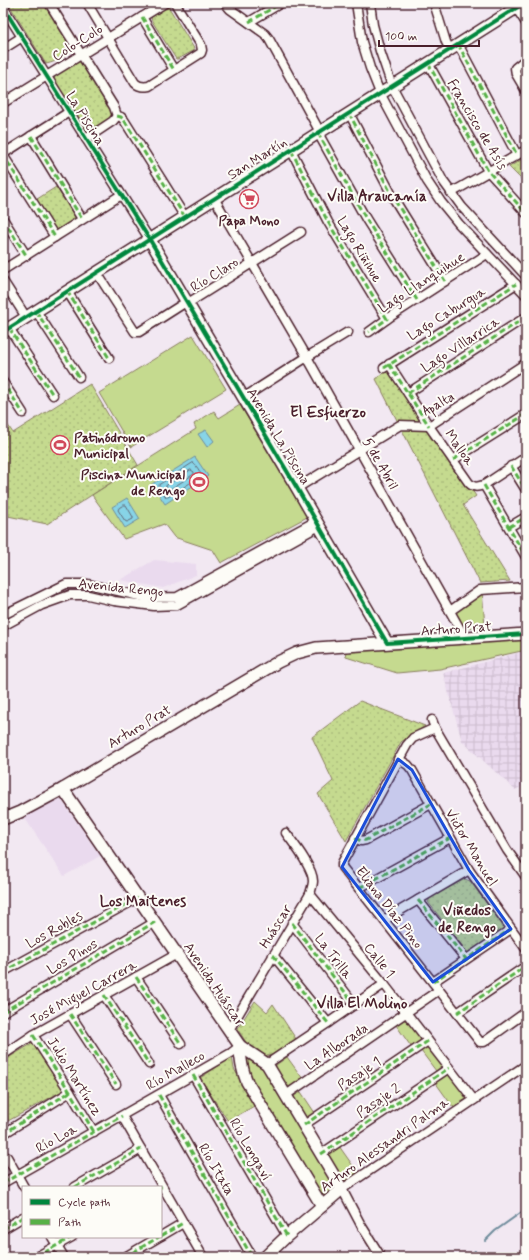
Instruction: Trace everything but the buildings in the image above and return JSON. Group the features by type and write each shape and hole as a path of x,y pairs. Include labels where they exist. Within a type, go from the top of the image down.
{"street":[{"path":"49,3 114,107 117,116 124,120 185,217"},
{"path":"87,3 137,85 145,87 149,86 201,53 201,45 175,3"},
{"name":"Colo-Colo","path":"3,103 165,3"},
{"path":"224,3 230,9 266,34 366,219 417,300"},
{"path":"249,22 281,3"},
{"path":"356,3 362,42 370,68 380,93 420,169 434,192 459,224 526,295"},
{"path":"370,3 373,25 392,86 437,172 462,207 526,276"},
{"path":"434,3 446,42 454,47 517,155"},
{"path":"520,5 526,22"},
{"name":"San Martín","path":"6,330 520,5"},
{"name":"La Piscina","path":"3,6 120,195 150,240"},
{"path":"142,17 174,70"},
{"path":"3,49 22,37"},
{"path":"526,59 515,68 516,74 526,92"},
{"name":"Francisco de Asís","path":"428,63 488,171 526,212"},
{"path":"54,237 3,154 69,112"},
{"path":"349,113 394,199 445,282"},
{"path":"86,139 113,121 117,116"},
{"path":"31,136 82,219"},
{"name":"Lago Riñihue","path":"291,150 328,222 387,319"},
{"path":"451,193 526,150"},
{"path":"3,270 120,195"},
{"name":"5 de Abril","path":"214,198 307,357 465,638"},
{"path":"3,219 26,255"},
{"name":"Río Claro","path":"97,273 135,332 139,332 301,232"},
{"name":"Avenida La Piscina","path":"150,240 318,523 387,643"},
{"name":"Lago Llanquihue","path":"369,332 488,254"},
{"path":"3,281 26,317"},
{"name":"Lago Caburgua","path":"429,426 408,393 387,366 516,284"},
{"path":"66,291 109,358"},
{"path":"36,311 80,377"},
{"name":"Lago Villarrica","path":"408,393 526,317"},
{"path":"6,330 53,395"},
{"path":"243,398 348,332"},
{"name":"Apalta","path":"297,488 400,424 429,426 526,363"},
{"path":"3,382 23,413"},
{"path":"453,460 526,414"},
{"name":"Malloa","path":"429,426 469,483 476,487 484,485"},
{"path":"526,456 484,485 526,557"},
{"path":"511,466 526,490"},
{"path":"509,528 526,516"},
{"name":"Avenida Rengo","path":"3,615 66,584 88,584 148,598 176,597 318,523"},
{"name":"Avenida Rengo","path":"3,626 42,605 70,595 88,595 154,606 177,605 318,523"},
{"path":"450,611 480,590 526,587"},
{"name":"Arturo Prat","path":"3,819 20,812 63,789 278,662 297,653 316,648 526,634"},
{"name":"Eliana Díaz Pino","path":"526,877 507,850 433,724 407,745 342,863 342,867 480,1042 484,1042 526,1012"},
{"name":"Victor Manuel","path":"398,759 408,765 412,770 469,870 526,949"},
{"name":"Avenida Huáscar","path":"63,789 240,1046 242,1067 247,1082 322,1206"},
{"path":"355,838 361,841 366,840 431,804"},
{"name":"Huáscar","path":"229,1030 310,894 313,882 312,876 304,859 286,833"},
{"path":"359,888 450,838"},
{"path":"384,920 469,870"},
{"name":"Calle 1","path":"310,894 384,984 474,1100"},
{"name":"Los Robles","path":"3,972 138,898"},
{"path":"418,900 466,959"},
{"name":"Los Pinos","path":"3,1012 155,922"},
{"name":"La Trilla","path":"292,923 355,1005"},
{"path":"433,982 512,929"},
{"name":"José Miguel Carrera","path":"3,1055 34,1035 176,954"},
{"path":"273,955 328,1023"},
{"path":"457,1014 526,966"},
{"path":"136,977 181,1044"},
{"path":"267,1064 384,984"},
{"name":"La Alborada","path":"286,1095 439,990"},
{"path":"104,995 149,1064"},
{"path":"70,1014 116,1084"},
{"name":"Julio Martínez","path":"34,1035 94,1132"},
{"name":"Pasaje 1","path":"304,1125 428,1041"},
{"path":"240,1046 267,1064 342,1189 360,1225 381,1257"},
{"name":"Río Malleco","path":"122,1116 231,1053 240,1046"},
{"name":"Arturo Alessandri Palma","path":"264,1257 342,1189 526,1064"},
{"name":"Pasaje 2","path":"321,1154 449,1068"},
{"name":"Río Longaví","path":"193,1075 287,1236"},
{"path":"3,1134 70,1092"},
{"name":"Río Itata","path":"159,1095 252,1257"},
{"path":"122,1116 161,1186"},
{"name":"Río Loa","path":"3,1183 122,1116"},
{"path":"78,1186 141,1150"},
{"path":"7,1157 23,1186"},
{"path":"162,1187 202,1257"},
{"path":"3,1229 22,1218"},
{"path":"162,1235 183,1223"},
{"path":"53,1238 64,1257"},
{"path":"36,1257 70,1238"},
{"path":"125,1257 157,1238"}],"highlighted area":[{"path":"398,759 412,770 469,870 511,929 433,982 342,867"}],"shaded area":[{"path":"154,560 196,564 196,575 163,588 120,580"},
{"path":"526,651 526,784 515,790 462,741 443,673"},
{"path":"59,797 100,856 64,876 24,817"}],"green space":[{"path":"8,3 44,3 72,47 68,53 54,62 46,64"},
{"path":"168,6 195,50 178,59 176,59 151,17"},
{"path":"81,61 112,111 112,117 91,131 86,130 54,80 54,76 76,62"},
{"path":"526,157 526,184 509,167"},
{"path":"56,187 77,218 55,232 34,201"},
{"path":"193,335 226,389 131,447 99,393"},
{"path":"389,369 476,496 463,505 510,581 480,583 376,379"},
{"path":"90,384 138,465 47,524 3,515 3,418 13,433"},
{"name":"Piscina Municipal de Rengo","path":"240,405 307,517 221,563 213,550 174,537 164,524 124,539 92,495 196,429 194,424 214,411 219,418"},
{"path":"482,591 485,626 463,628 451,606"},
{"path":"526,633 526,650 440,669 397,673 346,657 344,647"},
{"path":"360,701 425,726 401,742 346,841 318,794 333,781 312,737"},
{"path":"465,879 470,881 505,928 468,953 428,902 430,898"},
{"path":"255,1001 267,1012 273,1004 296,1039 272,1055 267,1056 250,1048 238,1030"},
{"path":"404,1020 407,1021 423,1040 412,1048 396,1025"},
{"path":"33,1043 64,1090 8,1121 3,1097 3,1061"},
{"path":"429,1047 443,1065 436,1071 421,1051"},
{"path":"232,1057 234,1069 256,1105 228,1121 200,1078"},
{"path":"287,1057 303,1079 291,1087 286,1085 275,1069 276,1065"},
{"path":"247,1058 250,1058 261,1065 266,1071 335,1184 333,1189 324,1195 320,1193 252,1083 245,1062"},
{"path":"447,1073 450,1074 467,1097 453,1107 435,1082"},
{"path":"301,1092 315,1113 306,1120 293,1099 294,1096"},
{"path":"339,1146 358,1173 346,1181 343,1181 328,1158 328,1155"}],"water":[{"path":"206,430 214,441 207,447 198,434"},
{"path":"195,457 208,476 165,504 152,484"},
{"path":"127,498 140,519 125,528 112,507"}],"waterway":[{"path":"485,1241 495,1231 526,1209"},
{"path":"469,1257 475,1251"}],"marked path":[{"path":"249,22 281,3"},
{"path":"142,17 174,70"},
{"path":"458,44 517,155"},
{"path":"428,63 488,171 526,213"},
{"path":"349,113 394,199 445,281"},
{"path":"117,116 124,120 185,217"},
{"path":"318,133 366,219 417,300"},
{"path":"31,136 82,219"},
{"path":"291,150 328,222 387,319 369,332"},
{"path":"3,155 55,237"},
{"path":"3,219 26,255"},
{"path":"384,368 516,284"},
{"path":"67,291 109,358"},
{"path":"36,311 79,377"},
{"path":"408,393 526,317"},
{"path":"9,328 53,395"},
{"path":"389,364 429,426"},
{"path":"3,382 23,413"},
{"path":"453,460 526,414"},
{"path":"511,466 526,490"},
{"path":"484,485 526,557"},
{"path":"509,527 526,517"},
{"path":"355,838 361,841 366,840 431,804"},
{"path":"359,888 450,838"},
{"path":"3,972 138,898"},
{"path":"418,900 466,959"},
{"path":"3,1012 155,922"},
{"path":"292,923 355,1005"},
{"path":"433,982 511,929"},
{"path":"273,955 328,1023"},
{"path":"457,1013 526,966"},
{"path":"136,977 181,1044"},
{"path":"104,995 149,1064"},
{"path":"70,1014 116,1084"},
{"path":"33,1035 94,1132"},
{"path":"304,1125 428,1041"},
{"path":"321,1154 449,1068"},
{"path":"193,1075 287,1236"},
{"path":"3,1134 70,1092"},
{"path":"159,1095 252,1257"},
{"path":"3,1183 122,1116"},
{"path":"77,1186 141,1149"},
{"path":"3,1229 22,1218"},
{"path":"162,1235 183,1223"},
{"path":"36,1257 70,1238"},
{"path":"125,1257 157,1238"}],"cycle path":[{"path":"3,332 524,3"},
{"path":"3,7 150,240 387,643 526,634"}],"place":[{"name":"Papa Mono","path":"249,199"},
{"name":"Patinódromo Municipal","path":"60,445"},
{"name":"Piscina Municipal de Rengo","path":"199,482"}],"district":[{"name":"Villa Araucanía","path":"377,196"},
{"name":"El Esfuerzo","path":"328,412"},
{"name":"Los Maitenes","path":"143,901"},
{"name":"Viñedos de Rengo","path":"467,918"},
{"name":"Villa El Molino","path":"362,1003"}]}
